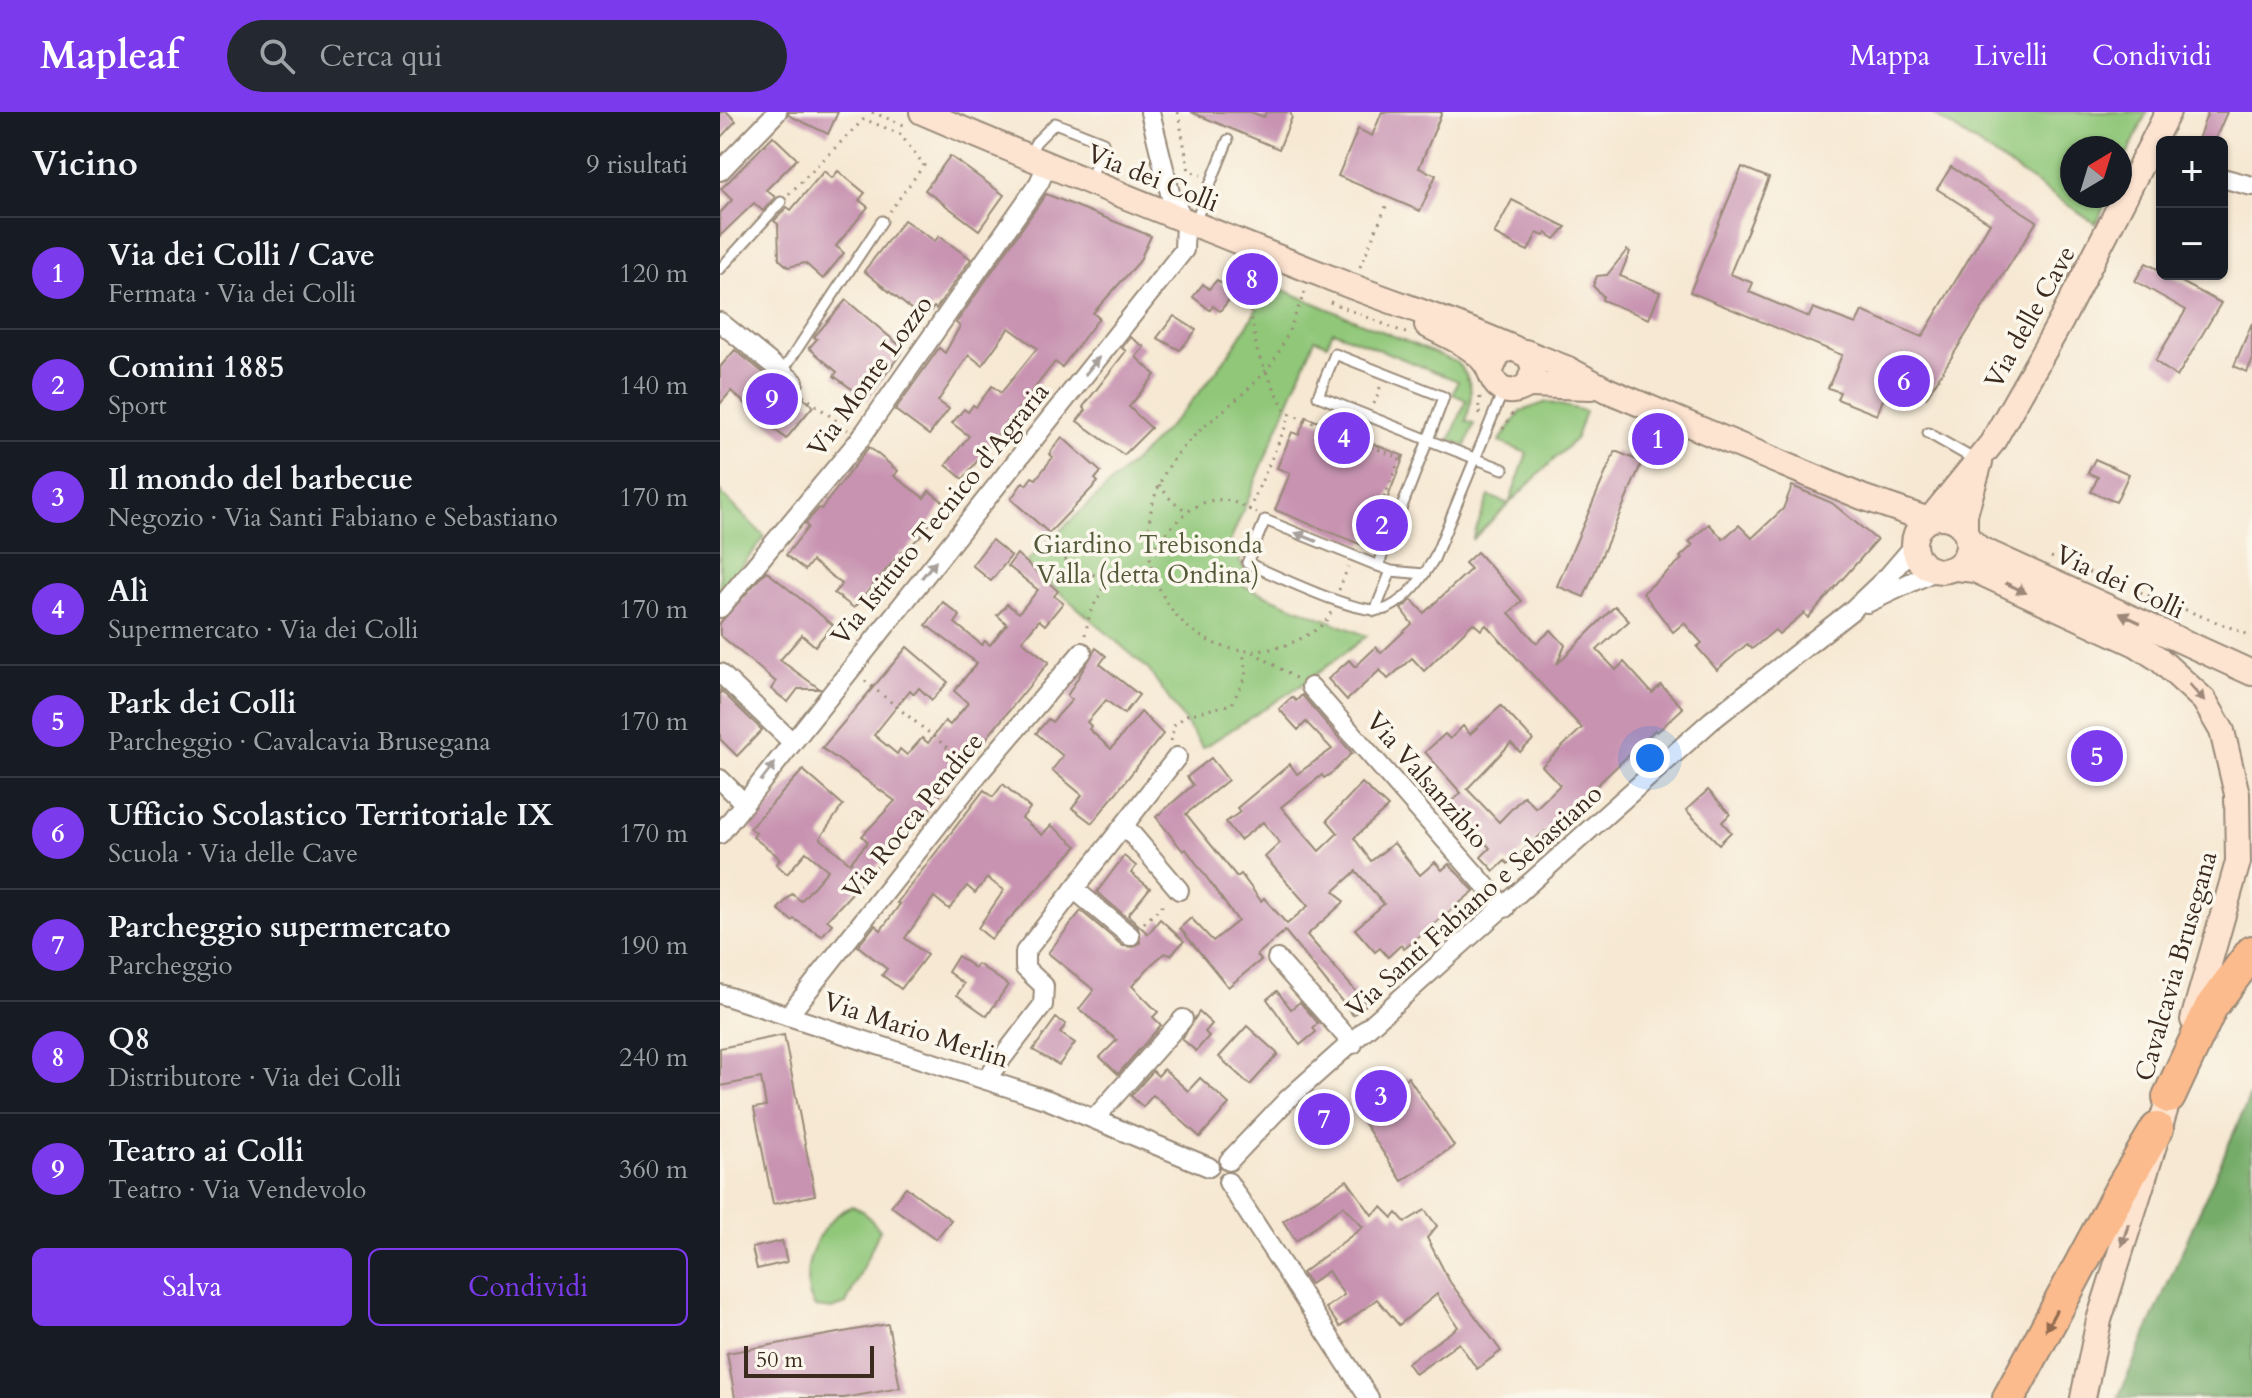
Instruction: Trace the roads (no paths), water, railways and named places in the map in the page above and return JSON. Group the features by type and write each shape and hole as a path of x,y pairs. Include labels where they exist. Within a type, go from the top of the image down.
{"highway":[{"path":"2169,1097 2211,1007 2252,952"},
{"path":"2009,1398 2120,1191 2157,1129"}],"main road":[{"name":"Via dei Colli","path":"922,112 1190,222 1362,281 1862,497 1930,519 1944,517 1956,521 1989,553 2252,673"},
{"name":"Via delle Cave","path":"1967,534 1965,514 1980,462 2155,157 2168,112"},
{"name":"Via dei Colli","path":"1362,281 1469,347 1501,385 1562,383 1609,389"},
{"path":"1519,350 1534,368 1501,385 1499,352 1519,350"},
{"name":"Via delle Cave","path":"1930,519 1965,475 1980,462"},
{"name":"Via dei Colli","path":"1862,497 1914,544 1918,559 1945,570 1975,570 2073,616"},
{"path":"1914,544 1919,527 1930,519"},
{"path":"1945,570 1967,555 1967,534"},
{"name":"Cavalcavia Brusegana","path":"2073,616 2159,659 2204,700 2222,731 2237,794 2238,862 2205,982 2099,1320 2083,1398"},
{"path":"2205,982 2252,879"}],"street":[{"path":"720,171 777,112"},
{"path":"1150,112 1171,197 1190,222"},
{"name":"Via Monte Lozzo","path":"720,608 860,439 1039,183 1037,161"},
{"path":"2228,180 2252,186"},
{"name":"Via Istituto Tecnico d'Agraria","path":"720,834 1175,263 1184,250 1190,222"},
{"path":"720,322 788,377"},
{"name":"Via Santi Fabiano e Sebastiano","path":"1209,1167 1218,1159 1229,1161 1287,1100 1711,721 1851,611 1896,568 1914,544"},
{"name":"Via Santi Fabiano e Sebastiano","path":"1851,611 1945,570"},
{"name":"Via Rocca Pendice","path":"788,1016 979,773 1082,652"},
{"path":"720,673 792,742"},
{"name":"Via Valsanzibio","path":"1311,687 1505,908"},
{"path":"986,1079 1043,1005 1044,986 1025,968 1025,952 1177,757"},
{"path":"720,779 744,803"},
{"path":"1125,826 1179,890"},
{"path":"1074,889 1130,936"},
{"name":"Via Santi Fabiano e Sebastiano","path":"1277,959 1353,1044"},
{"name":"Via Mario Merlin","path":"720,994 1096,1117 1209,1167"},
{"path":"1096,1117 1183,1019"},
{"path":"1209,1167 1211,1179 1216,1183 1228,1182 1234,1174 1229,1161"},
{"path":"1228,1182 1369,1398"}],"lane":[{"path":"1037,161 1036,142 1055,123 1079,132 1103,142 1090,182"},
{"path":"1190,222 1228,140"},
{"path":"720,269 781,202"},
{"path":"788,377 882,221"},
{"path":"1378,566 1428,440 1444,397 1335,354 1318,396 1428,440 1475,459 1503,469"},
{"path":"1424,574 1391,571 1265,520 1247,563 1336,599 1375,611 1387,609 1416,586 1424,574 1449,527 1501,385"},
{"path":"1928,433 1980,462"},
{"path":"1375,611 1391,571"}],"place":[{"name":"Q8","path":"1252,279"},
{"name":"Ufficio Scolastico Territoriale IX","path":"1904,381"},
{"name":"Teatro ai Colli","path":"772,399"},
{"name":"Alì","path":"1344,438"},
{"name":"Via dei Colli / Cave","path":"1658,439"},
{"name":"Comini 1885","path":"1382,525"},
{"name":"Park dei Colli","path":"2097,756"},
{"name":"Il mondo del barbecue","path":"1381,1096"},
{"name":"Parcheggio supermercato","path":"1324,1119"}],"park label":[{"name":"Giardino Trebisonda Valla (detta Ondina)","path":"1148,559"}]}
